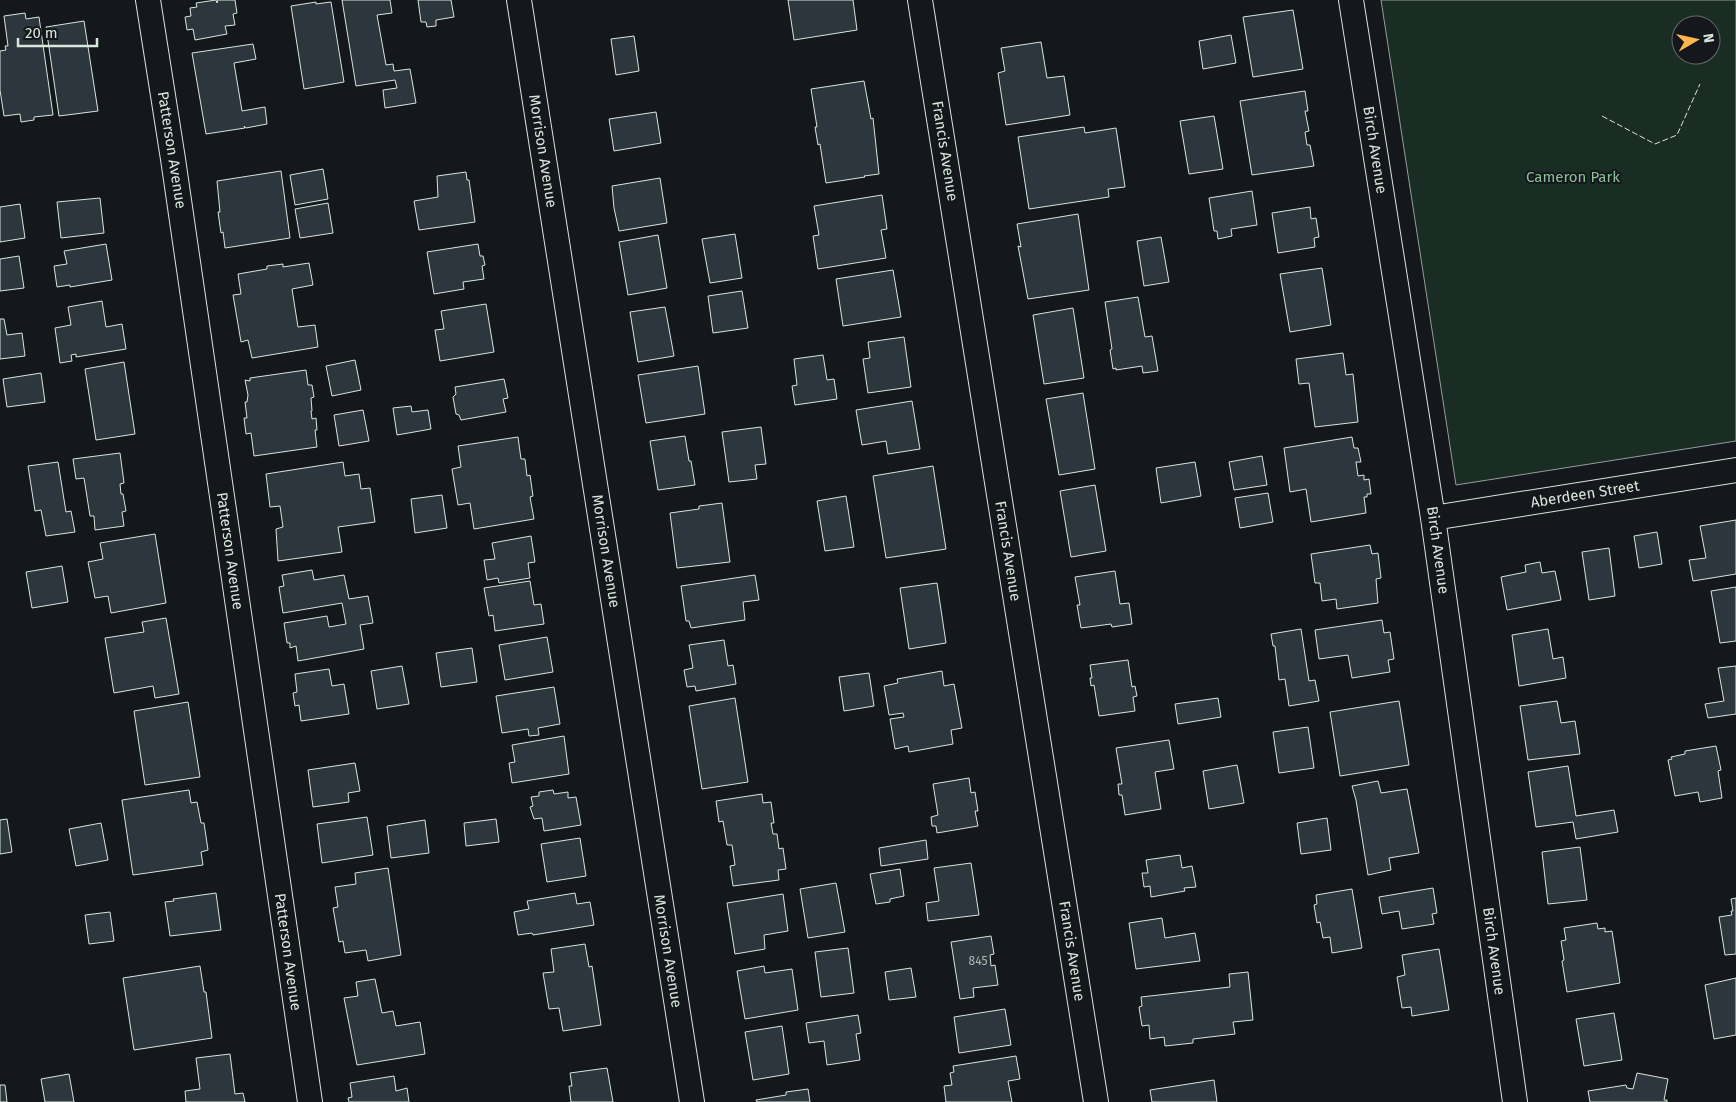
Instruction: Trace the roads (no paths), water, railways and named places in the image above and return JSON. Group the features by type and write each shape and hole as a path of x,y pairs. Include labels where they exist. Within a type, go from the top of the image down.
{"street":[{"name":"Patterson Avenue","path":"148,0 173,159 310,1102"},
{"name":"Morrison Avenue","path":"519,0 692,1102"},
{"name":"Francis Avenue","path":"920,0 1096,1102"},
{"name":"Birch Avenue","path":"1351,0 1433,518 1515,1102"},
{"name":"Aberdeen Street","path":"1433,518 1736,470"}],"park label":[{"name":"Cameron Park","path":"1573,177"}]}
